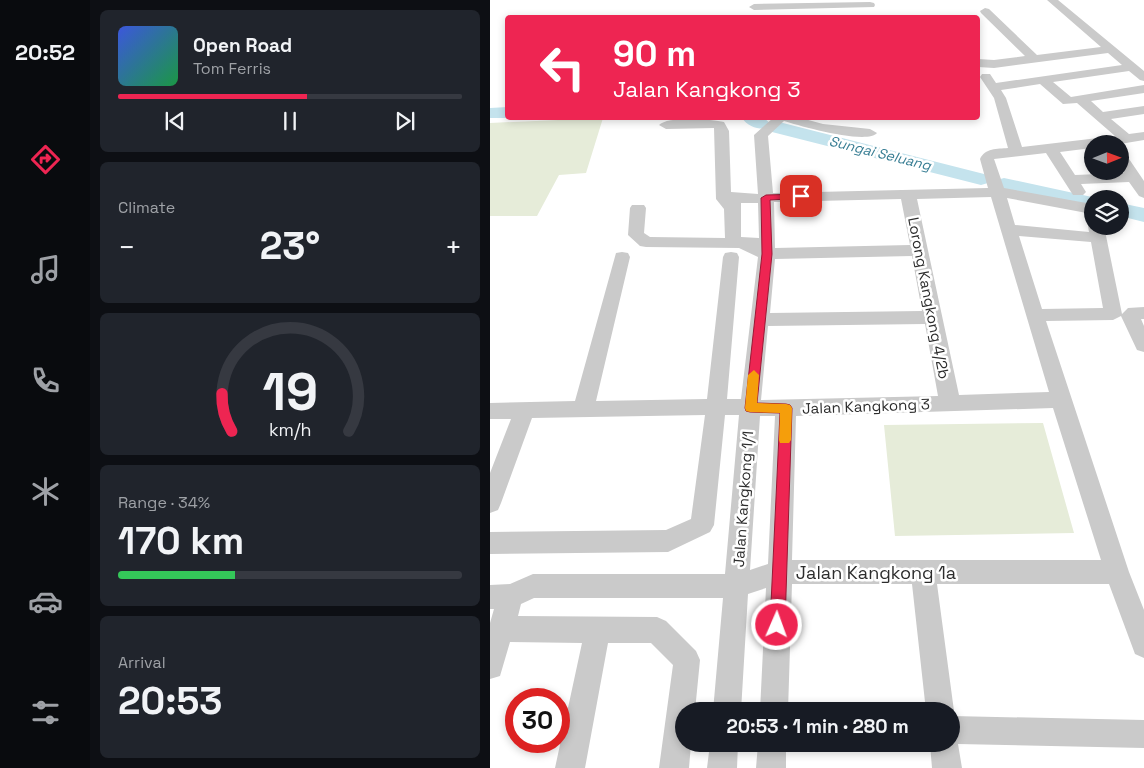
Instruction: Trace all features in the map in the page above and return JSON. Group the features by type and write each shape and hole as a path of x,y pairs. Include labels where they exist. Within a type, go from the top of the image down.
{"street":[{"path":"1052,0 1144,77"},
{"path":"754,8 869,2 871,15"},
{"path":"985,11 1034,59"},
{"path":"980,63 994,64 1110,49"},
{"path":"980,65 1000,98 1016,152"},
{"path":"992,87 1132,67"},
{"path":"1044,80 1100,116 1112,135"},
{"path":"1074,100 1144,89"},
{"path":"1100,116 1144,110"},
{"path":"795,120 822,128 870,133"},
{"path":"490,543 668,541 702,525 735,243 722,131 719,125 708,123 666,125"},
{"name":"Jalan Kangkong 1/1","path":"728,702 750,408 767,247 766,198 761,135 773,123"},
{"path":"730,202 732,129"},
{"path":"1129,139 1144,136"},
{"path":"1084,145 988,156 987,159 1061,400 1117,572 1144,644"},
{"path":"1051,149 1074,186 1134,177"},
{"path":"1129,170 1144,194"},
{"path":"730,202 766,198 908,193 996,185 1084,207"},
{"name":"Lorong Kangkong 4/2b","path":"908,193 950,404"},
{"path":"638,208 636,235 640,240 646,242 735,243 767,247 919,250"},
{"path":"1010,230 1084,232"},
{"path":"1036,315 1113,314 1098,235"},
{"path":"583,410 622,257"},
{"path":"1144,313 1134,313 1130,316 1144,345"},
{"path":"759,320 932,317"},
{"name":"Jalan Kangkong 3","path":"490,411 524,412 716,407 786,408 1061,400"},
{"path":"774,702 786,408"},
{"path":"490,503 524,412"},
{"name":"Jalan Kangkong 1a","path":"501,596 533,586 737,586 779,572 1117,572"},
{"path":"923,572 939,702"},
{"path":"490,666 501,629 501,596"},
{"path":"501,629 657,630 688,660 674,768"},
{"path":"570,768 598,629"},
{"path":"960,730 1144,734"},
{"path":"722,768 723,752"},
{"path":"771,768 772,752"},
{"path":"945,752 947,768"}],"green space":[{"path":"602,120 586,173 559,175 537,216 490,216 490,123"},
{"path":"1043,423 1074,533 895,536 884,425"}],"waterway":[{"name":"Sungai Seluang","path":"490,113 505,112"},
{"name":"Sungai Seluang","path":"755,120 762,124"},
{"name":"Sungai Seluang","path":"779,128 981,179"},
{"name":"Sungai Seluang","path":"1004,184 1084,201"},
{"name":"Sungai Seluang","path":"1129,211 1144,215"}],"slow traffic":[{"path":"754,375 750,408 786,408 785,440"}],"route":[{"path":"777,625 786,408 750,408 767,254 766,198 801,196"}]}
